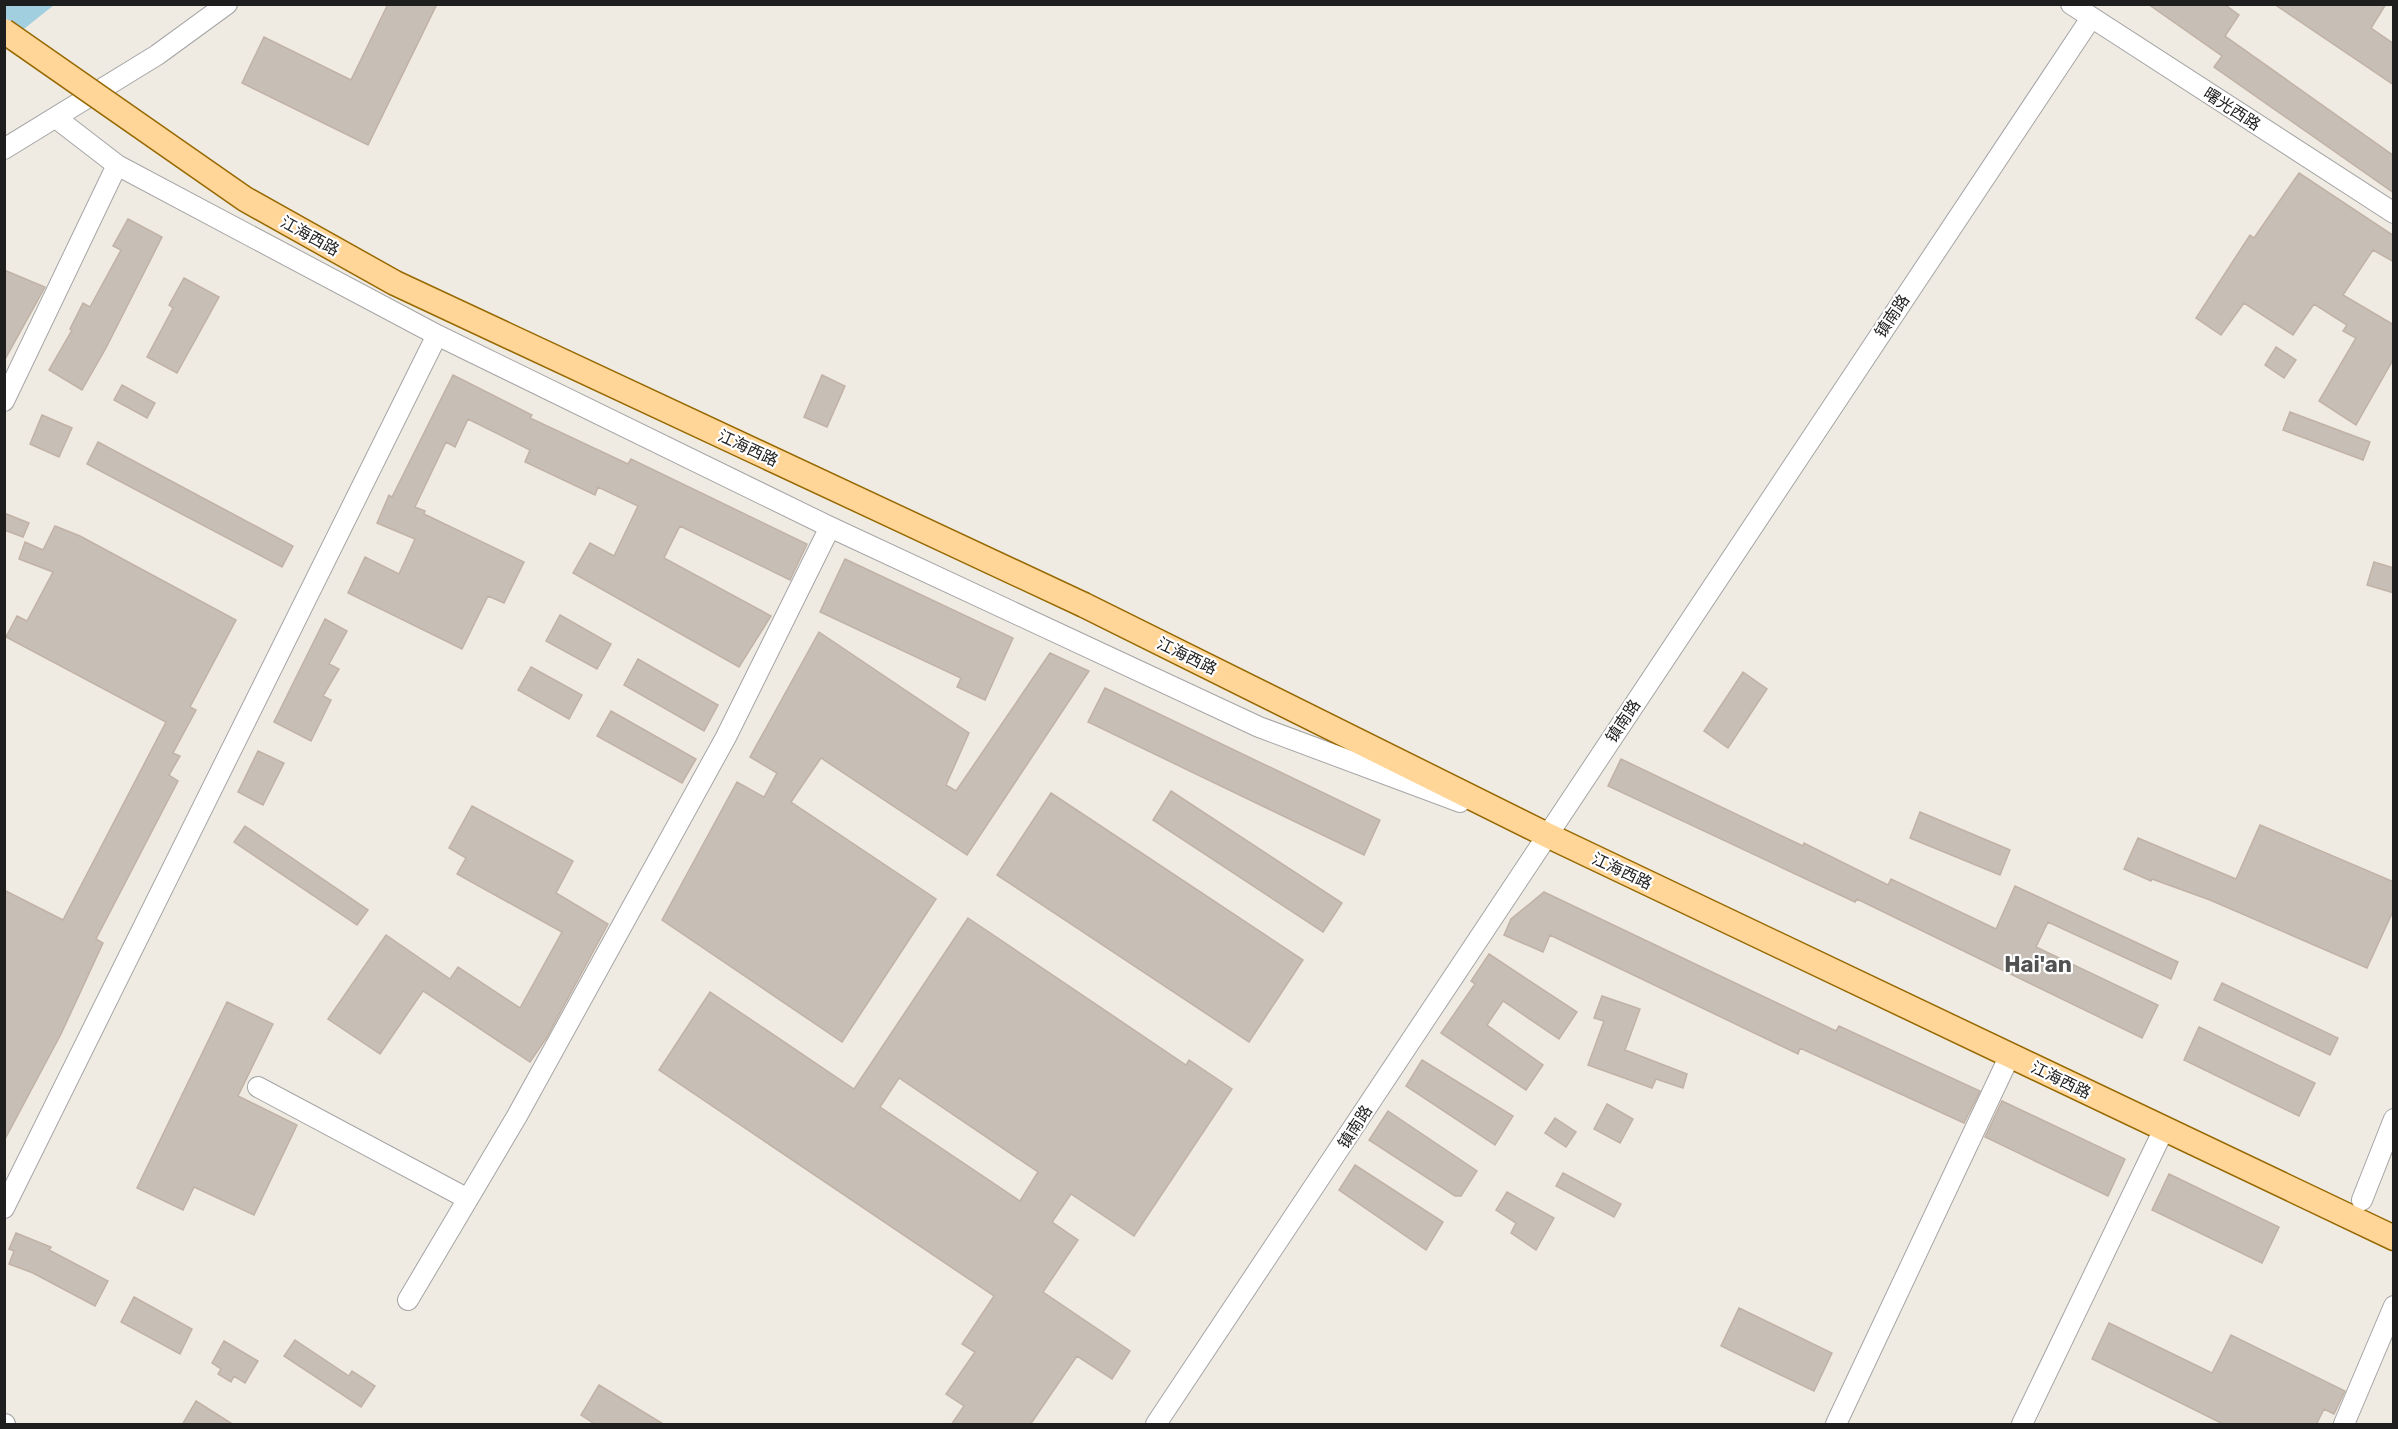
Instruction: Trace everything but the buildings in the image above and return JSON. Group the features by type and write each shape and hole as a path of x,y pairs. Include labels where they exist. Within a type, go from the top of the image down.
{"main road":[{"name":"江海西路","path":"4,31 245,199 395,283 1084,605 1547,835 2394,1238"}],"street":[{"path":"4,149 157,55 227,4"},
{"name":"曙光西路","path":"2071,4 2394,213"},
{"name":"镇南路","path":"1156,1425 2091,18"},
{"path":"56,118 117,165 437,335 830,527 1259,727 1547,835"},
{"path":"4,401 117,165"},
{"path":"4,1208 437,335"},
{"path":"408,1300 468,1199 726,737 830,527"},
{"path":"1836,1425 2010,1056"},
{"path":"258,1087 468,1199"},
{"path":"2362,1200 2394,1119"},
{"path":"2022,1425 2164,1129"},
{"path":"2344,1425 2394,1306"}],"water":[{"path":"5,5 54,5 5,44"}],"district":[{"name":"Hai'an","path":"2038,964"}]}
